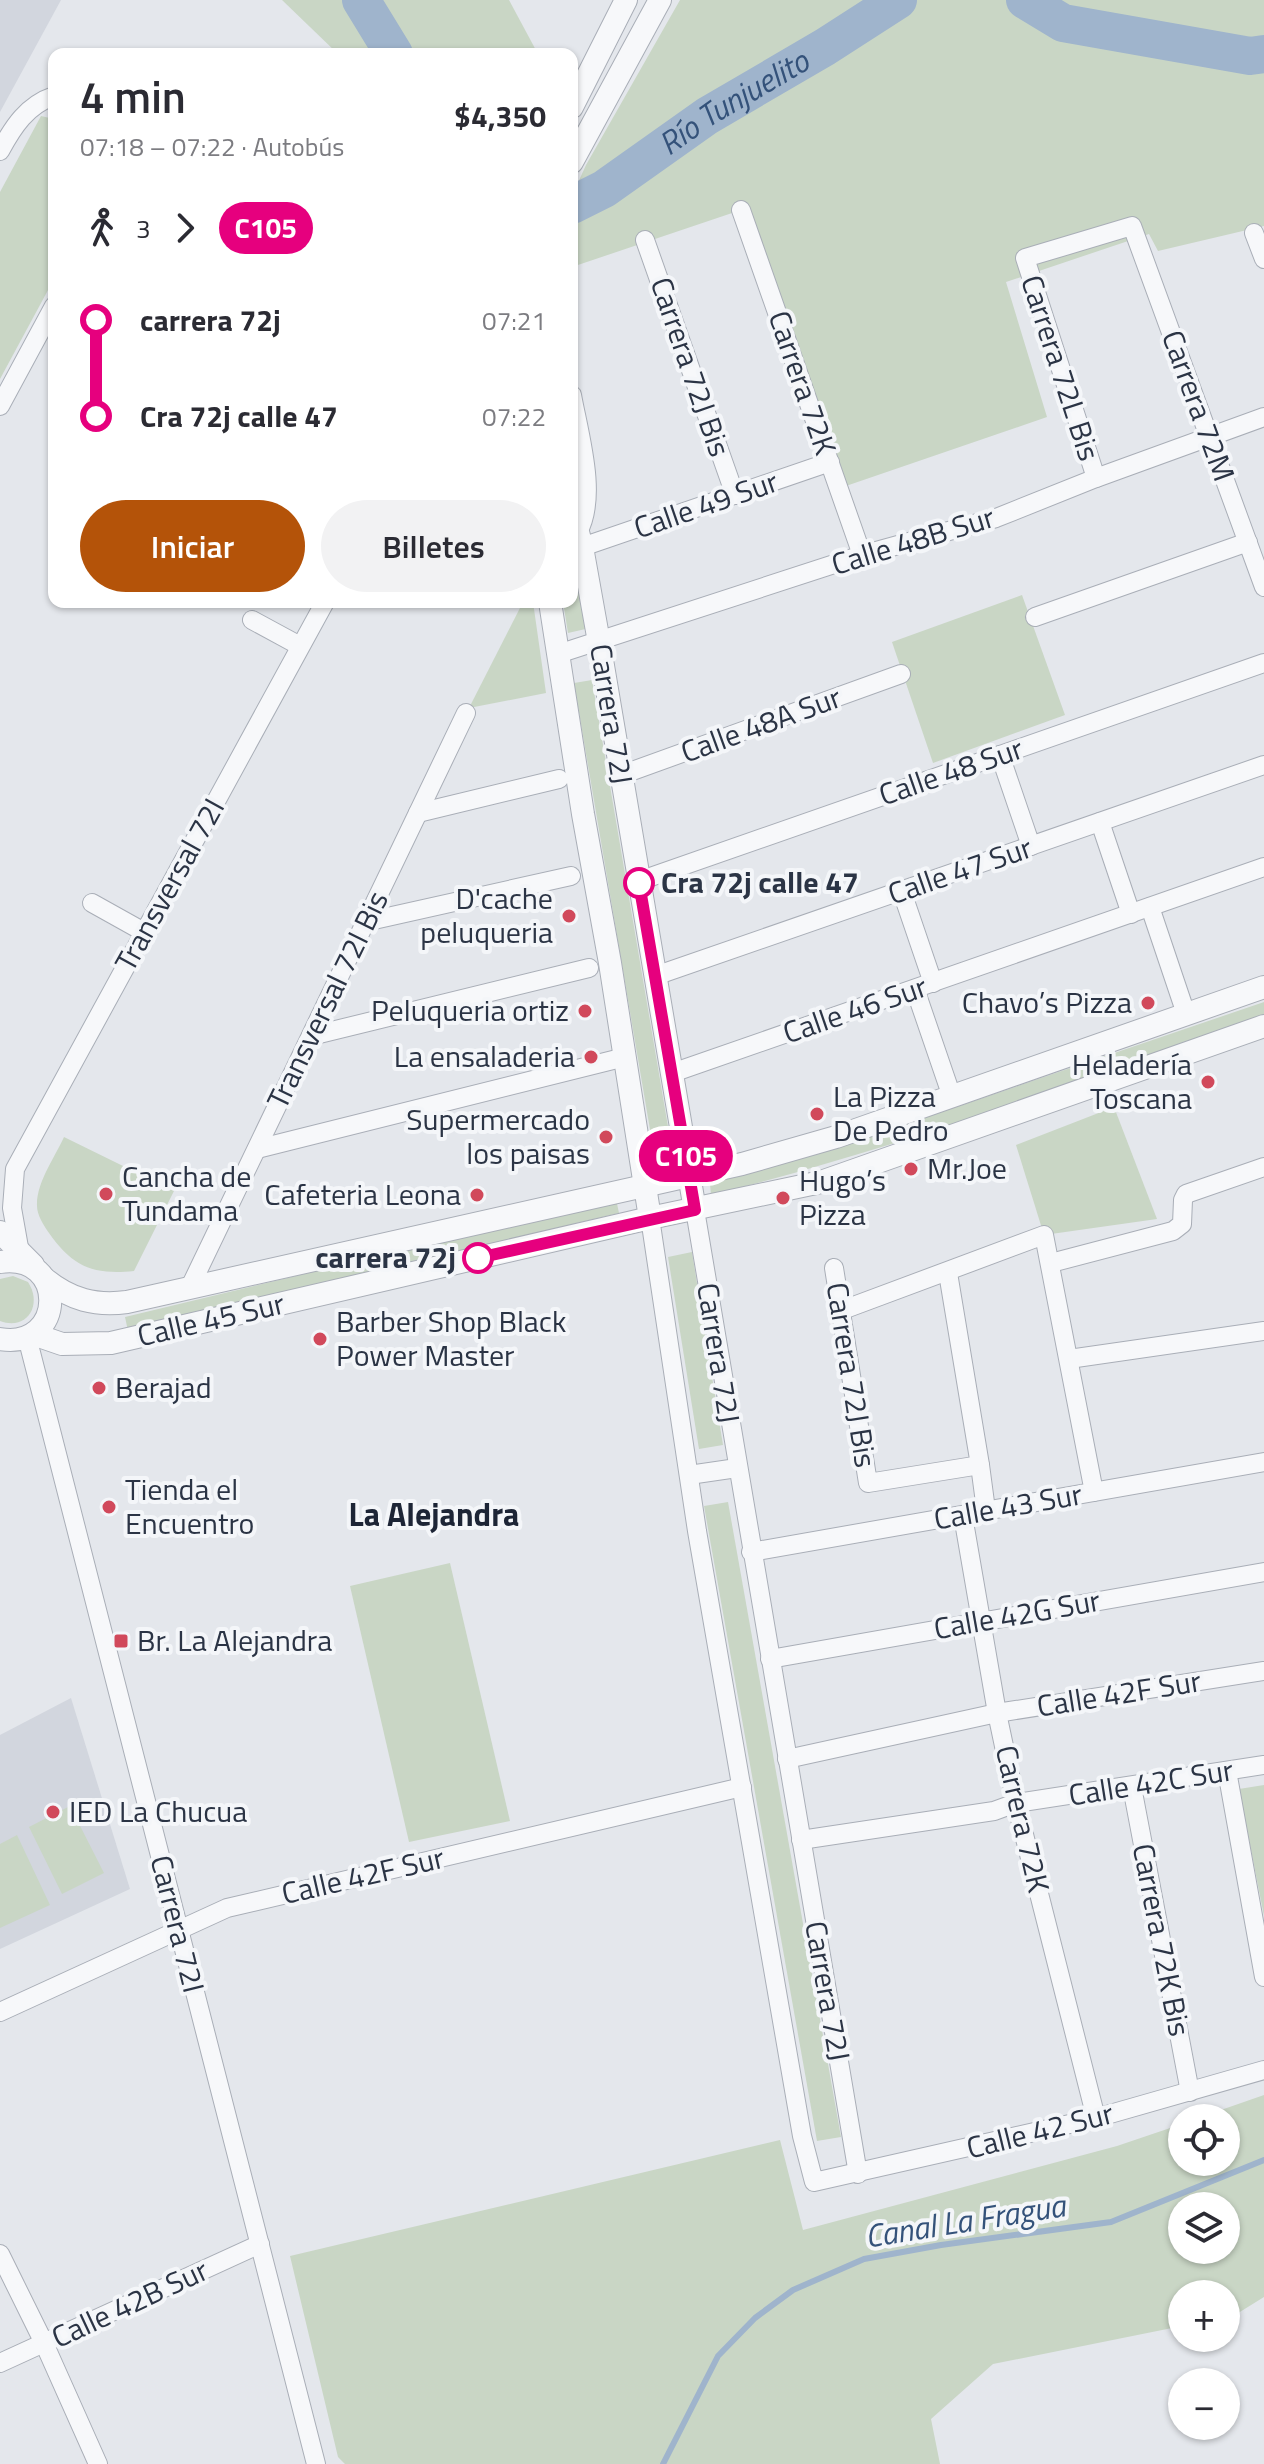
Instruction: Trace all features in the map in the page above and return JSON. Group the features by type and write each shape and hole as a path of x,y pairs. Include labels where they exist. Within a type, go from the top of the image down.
{"street":[{"path":"578,95 626,0"},
{"path":"578,151 660,0"},
{"path":"0,151 26,112 48,99"},
{"name":"Carrera 72K","path":"741,210 862,555"},
{"name":"Carrera 72M","path":"1025,258 1132,226 1264,587"},
{"path":"1254,233 1264,259"},
{"name":"Carrera 72J Bis","path":"645,240 735,495"},
{"name":"Carrera 72L Bis","path":"1025,258 1096,478"},
{"path":"0,406 48,317"},
{"name":"Calle 48B Sur","path":"558,654 862,555 996,518 1264,417"},
{"name":"Carrera 72J","path":"578,430 585,471 585,514 578,528"},
{"name":"Calle 49 Sur","path":"578,530 735,495 830,462"},
{"name":"Carrera 72J","path":"578,535 599,642 858,2174"},
{"path":"1035,617 1248,542"},
{"name":"Transversal 72I","path":"10,1257 12,1208 8,1172 322,608"},
{"name":"Carrera 72J","path":"551,608 625,1057 689,1475 802,2136 814,2182"},
{"path":"252,620 300,646"},
{"name":"Calle 48 Sur","path":"639,881 1264,663"},
{"name":"Calle 48A Sur","path":"621,775 901,674"},
{"name":"Transversal 72I Bis","path":"190,1287 466,713"},
{"path":"1000,755 1031,846"},
{"name":"Calle 47 Sur","path":"655,976 1264,765"},
{"path":"418,813 559,779"},
{"path":"1100,822 1131,914"},
{"name":"Calle 46 Sur","path":"672,1073 1264,867"},
{"path":"365,922 571,876"},
{"path":"902,892 952,1097"},
{"path":"92,903 144,932"},
{"path":"1150,907 1186,1014"},
{"path":"311,1036 589,968"},
{"name":"Calle 45 Sur","path":"0,1232 10,1257 73,1297 91,1303 109,1304 742,1164 952,1097 1264,987"},
{"name":"Calle 45 Sur","path":"15,1340 62,1344 111,1343 650,1218 821,1182 1264,1026"},
{"path":"257,1149 625,1057"},
{"path":"1051,1263 1173,1231 1182,1224 1186,1194 1264,1167"},
{"path":"840,1311 1044,1235 1094,1492"},
{"name":"Carrera 72J Bis","path":"834,1268 868,1483 980,1465"},
{"path":"948,1273 986,1510"},
{"path":"15,1340 48,1315 50,1291 41,1274"},
{"path":"1069,1359 1264,1331"},
{"name":"Carrera 72I","path":"15,1340 179,1929 316,2464"},
{"name":"Calle 43 Sur","path":"751,1552 1264,1462"},
{"path":"689,1475 737,1468"},
{"name":"Carrera 72K","path":"963,1516 1016,1803 1096,2118"},
{"name":"Calle 42G Sur","path":"770,1659 1264,1572"},
{"name":"Calle 42F Sur","path":"787,1759 997,1713 1264,1671"},
{"name":"Calle 42C Sur","path":"801,1840 1264,1765"},
{"path":"1227,1771 1264,1977"},
{"name":"Calle 42F Sur","path":"0,2012 179,1929 242,1904 742,1787"},
{"name":"Carrera 72K Bis","path":"1132,1787 1190,2092"},
{"name":"Calle 42 Sur","path":"814,2182 1096,2118 1264,2070"},
{"name":"Calle 42B Sur","path":"0,2363 260,2244"},
{"path":"0,2254 98,2464"}],"shaded area":[{"path":"0,0 61,0 0,112"},
{"name":"IED La Chucua","path":"71,1698 130,1889 0,1949 0,1735"}],"green space":[{"path":"282,0 509,0 535,48 332,48"},
{"path":"680,0 1264,0 1264,226 1158,251 1149,234 1006,282 1047,417 843,487 741,210 578,265 578,183"},
{"path":"41,116 48,118 48,290 0,379 0,192"},
{"path":"578,575 590,628 568,633 564,608 578,608"},
{"path":"1022,595 1065,715 933,763 892,642"},
{"path":"520,608 534,608 546,693 469,708"},
{"path":"592,680 672,1150 654,1153 574,683"},
{"path":"1264,1002 1264,1015 1059,1088 921,1135 711,1195 710,1184 839,1147"},
{"path":"1114,1107 1157,1219 1044,1235 1016,1145"},
{"path":"64,1137 174,1191 134,1271 107,1272 85,1266 58,1245 41,1220 37,1206 40,1188"},
{"path":"616,1199 619,1213 128,1331 125,1317"},
{"path":"692,1252 723,1445 699,1449 668,1257"},
{"path":"13,1276 28,1282 34,1299 30,1314 25,1319 10,1323 0,1321 0,1279"},
{"path":"728,1502 841,2137 817,2141 704,1506"},
{"path":"450,1563 510,1821 409,1842 350,1586"},
{"path":"1264,1785 1264,1916 1239,1789"},
{"path":"70,1806 104,1873 62,1894 29,1827"},
{"path":"17,1835 50,1905 0,1928 0,1844"},
{"path":"1264,2095 1264,2297 1240,2312 1240,2280 1168,2280 1168,2329 993,2364 931,2419 940,2464 345,2464 338,2457 290,2256 780,2140 803,2230 1117,2146 1168,2129 1168,2176 1240,2176 1238,2104"}],"waterway":[{"name":"Río Tunjuelito","path":"361,0 390,48"},
{"name":"Río Tunjuelito","path":"578,202 604,189 707,116 898,0"},
{"name":"Río Tunjuelito","path":"1025,0 1063,23 1250,56 1264,54"},
{"name":"Canal La Fragua","path":"663,2464 718,2356 755,2318 793,2290 864,2259 941,2245 1111,2222 1264,2160"}],"bus line":[{"name":"C105","path":"478,1258 695,1210 639,883"}],"place":[{"name":"Cra 72j calle 47","path":"639,883"},
{"name":"D'cache peluqueria","path":"569,916"},
{"name":"Chavo’s Pizza","path":"1148,1003"},
{"name":"Peluqueria ortiz","path":"585,1011"},
{"name":"La ensaladeria","path":"591,1057"},
{"name":"Heladería Toscana","path":"1208,1082"},
{"name":"La Pizza De Pedro","path":"817,1114"},
{"name":"Supermercado los paisas","path":"606,1137"},
{"name":"Mr.Joe","path":"911,1169"},
{"name":"Cancha de Tundama","path":"106,1194"},
{"name":"Cafeteria Leona","path":"477,1195"},
{"name":"Hugo’s Pizza","path":"783,1198"},
{"name":"carrera 72j","path":"478,1258"},
{"name":"Barber Shop Black Power Master","path":"320,1339"},
{"name":"Berajad","path":"99,1388"},
{"name":"Tienda el Encuentro","path":"109,1507"},
{"name":"Br. La Alejandra","path":"121,1641"},
{"name":"IED La Chucua","path":"53,1812"}],"district":[{"name":"La Alejandra","path":"434,1515"}]}
